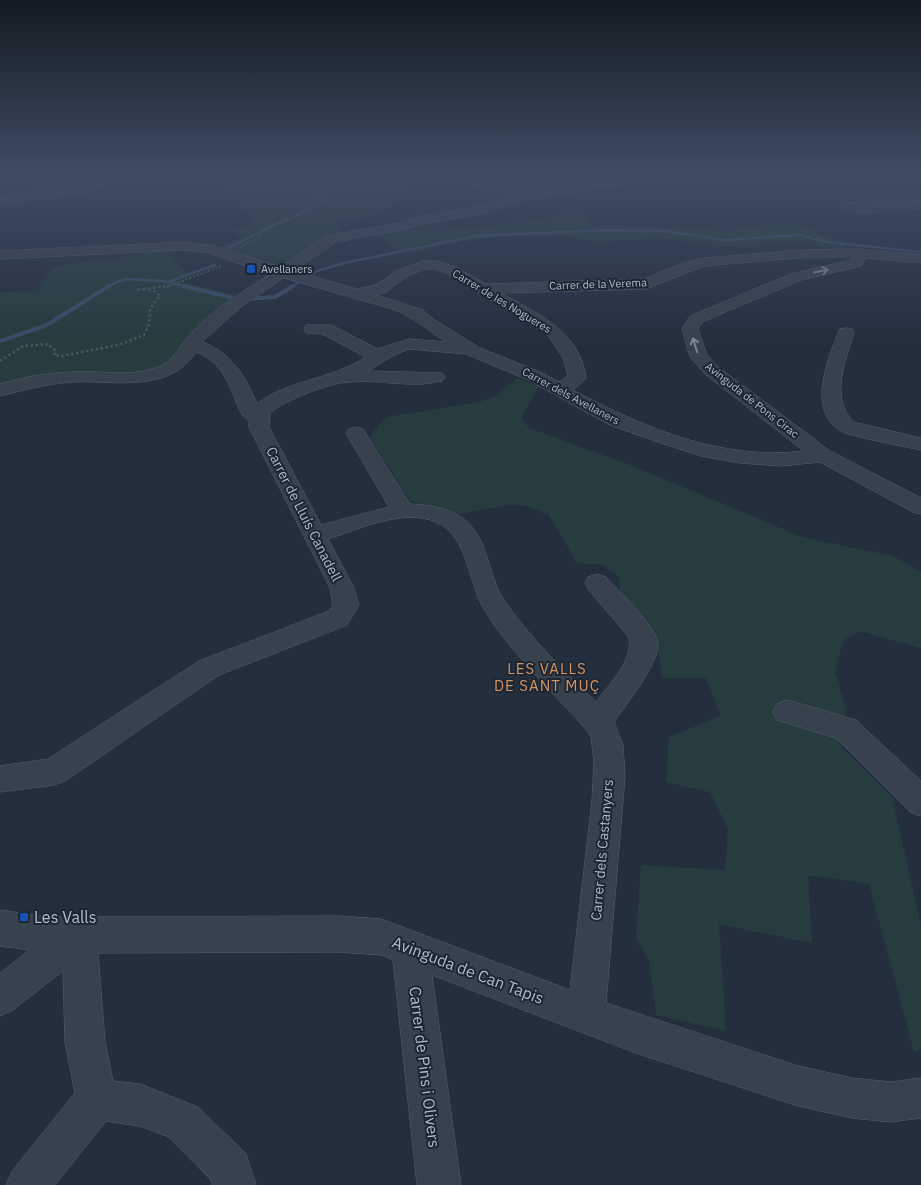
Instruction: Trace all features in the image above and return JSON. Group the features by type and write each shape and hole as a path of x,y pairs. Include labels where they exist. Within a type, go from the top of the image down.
{"street":[{"path":"0,390 18,384 72,377 128,379 147,377 173,366 182,359 204,330 235,304 332,239 383,229"},
{"name":"Carrer dels Avellaners","path":"0,255 198,246 417,313 428,323 474,352 512,365 617,421 708,452 740,458 781,460 823,455"},
{"name":"Carrer de la Verema","path":"481,289 642,284 656,281 681,269 704,262 798,254 857,253 921,259"},
{"name":"Avinguda de Pons Cirac","path":"857,253 859,258 856,263 796,277 696,319 690,328 699,356 711,370 823,455 921,507"},
{"name":"Carrer de les Nogueres","path":"356,294 381,289 401,274 423,265 437,265 451,270 481,289 548,325 561,339 576,368 577,378 561,390"},
{"path":"312,329 325,329 379,357"},
{"path":"846,333 833,370 830,391 839,420 846,426 921,444"},
{"name":"Carrer de Lluís Canadell","path":"0,779 54,772 209,668 338,618 346,606 342,588 259,427 258,418 252,416 240,384 229,365 209,351 192,344"},
{"path":"258,418 263,409 280,397 345,376 395,347 408,344 430,344 474,352"},
{"path":"345,376 424,379 436,377"},
{"path":"356,433 403,511"},
{"name":"Carrer dels Castanyers","path":"314,535 403,511 432,514 456,523 470,539 492,603 511,628 606,736 609,772 586,1016"},
{"path":"597,583 640,632 645,644 641,659 597,724"},
{"path":"787,712 846,728 921,802"},
{"name":"Avinguda de Can Tapis","path":"0,928 48,935 339,934 381,937 586,1016 692,1053 825,1093 891,1102 921,1098"},
{"path":"0,997 79,935"},
{"path":"79,935 84,1042 97,1099"},
{"name":"Carrer de Pins i Olivers","path":"410,948 439,1185"},
{"path":"28,1185 97,1099"},
{"path":"97,1099 140,1105 183,1122 231,1169 234,1185"}],"path":[{"path":"0,361 7,359 20,348 28,345 48,344 56,351 54,355 62,356 129,342 144,335 147,331 150,309 160,296 157,291 150,289 130,290 165,288 233,257 267,229"}],"green space":[{"path":"234,229 338,229 340,233 324,239 279,267 220,247 242,237 229,231"},
{"path":"704,229 735,231 736,229 814,229 817,234 843,240 847,250 809,244 722,246 663,238 594,242 570,236 508,236 442,244 429,251 400,254 379,234 403,230"},
{"path":"154,251 168,252 187,273 174,280 238,296 176,358 156,371 59,374 0,386 0,292 38,291 53,267 129,257"},
{"path":"517,378 539,386 521,418 529,428 633,466 802,537 893,556 921,572 921,648 859,631 843,641 835,671 846,708 841,747 892,797 921,925 921,1050 914,1052 869,884 808,875 812,943 719,924 726,1031 656,1015 649,961 636,938 641,865 725,870 728,829 710,792 666,782 669,737 721,716 706,678 662,678 657,640 620,591 619,577 604,565 577,563 549,515 527,506 506,505 460,514 410,501 371,439 373,431 386,417 479,402 495,397"}],"waterway":[{"path":"227,248 266,229"},
{"path":"291,287 317,271 344,263 476,236 607,230 664,231 725,240 799,235 827,242 921,252"},
{"path":"168,282 215,265"},
{"path":"106,287 125,279 162,281 188,287"},
{"path":"0,341 47,325 109,286"},
{"path":"183,286 230,297"},
{"path":"249,299 275,297 293,286"}],"place":[{"name":"Avellaners","path":"251,269"},
{"name":"Les Valls","path":"24,917"}],"district":[{"name":"LES VALLS DE SANT MUÇ","path":"547,678"}]}
